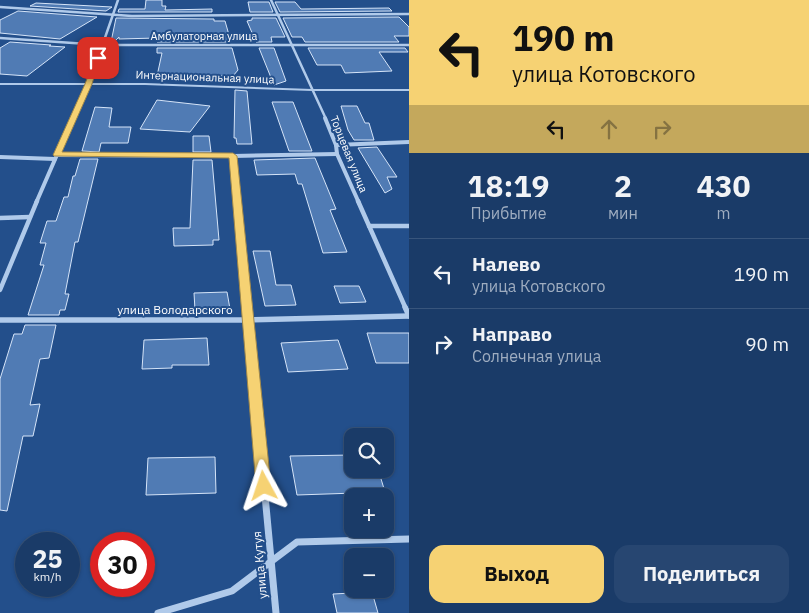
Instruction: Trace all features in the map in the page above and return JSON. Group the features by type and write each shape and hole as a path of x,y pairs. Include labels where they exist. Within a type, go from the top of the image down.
{"street":[{"path":"0,290 88,84 118,0"},
{"name":"Торцевая улица","path":"271,0 316,97 336,145 337,154 409,316"},
{"path":"0,7 114,14 409,14"},
{"name":"Амбулаторная улица","path":"0,38 102,45 409,44"},
{"name":"Интернациональная улица","path":"0,84 409,90"},
{"path":"336,145 409,142"},
{"path":"0,158 337,154"},
{"name":"улица Кутуя","path":"233,156 276,613"},
{"path":"0,218 30,217"},
{"path":"369,226 409,226"},
{"name":"улица Володарского","path":"0,320 248,320 409,316"},
{"path":"158,613 232,591 270,560 297,542 409,539"}],"building":[{"path":"146,0 162,0 162,6 166,6 165,10 212,9 212,12 118,12 119,9 145,9"},
{"path":"248,2 269,2 273,12 250,12"},
{"path":"275,2 295,2 301,9 389,8 392,11 280,12"},
{"path":"36,3 112,7 106,11 30,6"},
{"path":"18,11 97,17 60,39 0,33 0,20"},
{"path":"399,17 409,27 409,36 394,36 399,42 305,42 302,37 292,37 283,18"},
{"path":"116,18 214,19 214,21 225,21 231,42 157,42 157,38 119,39 119,37 114,42 111,42"},
{"path":"252,18 276,18 285,37 271,37 272,42 256,42 247,21 252,20"},
{"path":"10,42 65,47 27,76 0,74 0,48"},
{"path":"157,48 232,48 238,70 233,76 157,76 162,53 157,53"},
{"path":"259,48 274,48 286,81 274,85"},
{"path":"308,48 405,48 408,52 379,52 392,71 345,73 341,65 317,65"},
{"path":"235,90 247,91 252,144 237,144 236,138 234,138"},
{"path":"157,100 210,106 190,132 140,129"},
{"path":"272,102 293,102 312,151 289,151"},
{"path":"341,106 357,106 365,123 369,123 374,140 354,140 348,130"},
{"path":"95,107 112,108 109,127 131,127 128,143 101,143 99,152 82,151"},
{"path":"193,136 209,136 211,152 193,152"},
{"path":"377,147 397,177 387,177 392,189 385,193 358,148"},
{"path":"315,158 336,209 330,210 347,252 323,253 302,184 298,184 295,174 257,175 254,160"},
{"path":"80,159 98,159 78,242 75,242 65,294 69,294 65,310 60,310 59,315 28,315 44,265 40,265 46,243 40,243 47,221 56,221 64,197 68,197 73,176 75,176"},
{"path":"193,160 212,160 219,240 213,240 213,245 174,246 173,228 190,228"},
{"path":"253,251 270,251 276,285 291,285 296,305 265,306"},
{"path":"334,286 359,286 366,302 340,303"},
{"path":"227,292 230,309 195,310 194,293"},
{"path":"25,325 56,325 49,358 40,359 30,405 40,404 33,436 23,436 7,511 0,510 0,379 14,334 22,334"},
{"path":"367,333 409,333 409,363 376,363"},
{"path":"207,338 209,365 172,365 172,368 142,369 144,340"},
{"path":"338,340 348,369 288,372 281,343"},
{"path":"344,455 344,478 381,478 384,488 344,488 344,493 297,495 290,456"},
{"path":"215,457 216,493 146,495 148,458"},
{"path":"344,593 344,598 374,598 378,613 337,613 333,594"}],"route":[{"path":"98,58 56,155 233,156 264,486"}]}
